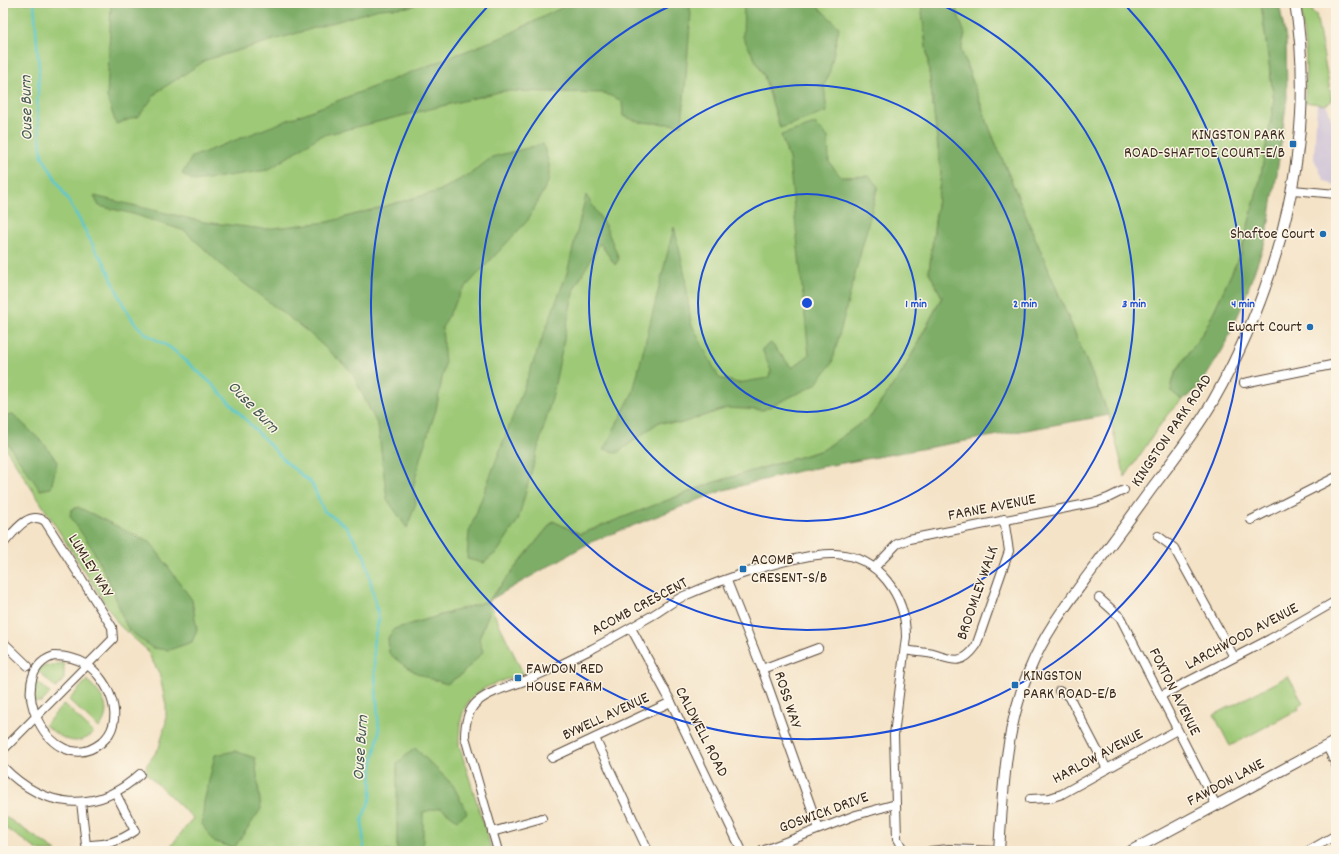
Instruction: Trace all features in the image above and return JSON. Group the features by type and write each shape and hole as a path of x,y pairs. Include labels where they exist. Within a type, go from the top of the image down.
{"street":[{"name":"KINGSTON PARK ROAD","path":"999,851 1003,791 1011,729 1017,701 1030,668 1043,642 1062,611 1185,443 1223,384 1246,337 1264,291 1275,258 1293,190 1301,102 1301,61 1295,3"},
{"path":"1293,190 1336,194"},
{"path":"1244,383 1336,364"},
{"path":"1251,520 1336,477"},
{"name":"FARNE AVENUE","path":"874,568 898,544 909,539 1004,519 1097,502 1124,490"},
{"name":"LUMLEY WAY","path":"3,544 25,521 30,518 39,517 45,521 112,627 113,639 87,665"},
{"name":"BROOMLEY WALK","path":"905,650 932,654 955,660 963,659 970,655 976,646 1009,551 1004,519"},
{"path":"1158,536 1174,548 1234,657"},
{"name":"ACOMB CRESCENT","path":"498,851 465,738 465,725 469,713 477,702 590,650 684,597 777,564 835,554 851,557 874,568 888,582 903,610 906,623 905,650 894,735 897,838 904,851"},
{"name":"ROSS WAY","path":"727,581 762,669 819,830"},
{"name":"FOXTON AVENUE","path":"1099,598 1120,617 1216,805"},
{"name":"LARCHWOOD AVENUE","path":"1160,696 1336,601"},
{"name":"CALDWELL ROAD","path":"631,628 671,702 742,851"},
{"path":"3,642 28,666"},
{"path":"762,669 818,648"},
{"path":"23,674 28,666 40,659 62,656 79,660 87,665 109,690 113,702 114,714 112,725 104,740 89,749 73,751 63,750 46,741 26,721"},
{"path":"3,750 26,721 87,665"},
{"path":"1059,691 1069,696 1107,769"},
{"name":"BYWELL AVENUE","path":"552,758 671,702"},
{"name":"HARLOW AVENUE","path":"1030,799 1050,798 1062,794 1177,730"},
{"path":"595,738 648,851"},
{"path":"1332,743 1336,765"},
{"name":"FAWDON LANE","path":"1135,850 1332,743"},
{"path":"3,767 15,780 29,790 44,796 64,801 81,802 96,800 115,792 140,774"},
{"path":"81,802 86,845 100,846 124,838 135,831 115,792"},
{"name":"GOSWICK DRIVE","path":"762,851 856,815 896,804"},
{"path":"492,832 542,818"},
{"path":"1308,851 1336,834"},
{"path":"930,851 949,849 999,851"}],"shaded area":[{"path":"1317,104 1327,106 1336,132 1336,187 1324,180 1314,159"}],"green space":[{"path":"3,3 921,3 941,173 929,272 942,297 903,371 871,416 823,450 712,483 580,535 553,521 488,601 523,673 494,684 474,695 463,713 460,727 459,745 492,851 167,851 193,818 147,774 146,766 159,748 166,722 166,705 159,673 146,649 119,625 3,444"},
{"path":"111,3 417,3 411,7 379,9 206,60 157,92 139,116 116,124 107,97"},
{"path":"571,3 689,3 691,13 682,125 639,122 623,116 622,101 604,93 503,91 320,136 268,170 194,181 182,174 192,157 505,36"},
{"path":"744,3 814,3 839,27 829,75 824,85 827,112 780,128 764,76 743,37"},
{"path":"921,3 954,3 965,34 961,50 991,132 1109,415 799,471 724,490 591,542 488,601 553,521 580,534 712,483 823,450 871,416 903,371 942,297 929,272 941,173"},
{"path":"954,3 1261,3 1274,102 1260,180 1241,253 1206,328 1177,370 1171,384 1172,392 1182,400 1167,415 1125,477 1109,415 991,132 961,50 964,34"},
{"path":"1261,3 1279,3 1286,39 1287,98 1266,239 1242,306 1223,349 1195,391 1182,400 1172,392 1171,384 1177,370 1206,328 1241,253 1260,180 1274,102"},
{"path":"1300,3 1311,3 1313,13 1316,14 1332,101 1325,105 1305,102 1306,56"},
{"path":"815,124 828,137 829,162 841,177 869,176 878,186 832,363 815,385 763,410 727,408 679,424 659,422 617,453 604,449 633,392 674,227 684,270 691,323 719,378 738,383 768,378 771,371 762,349 771,343 792,368 809,355 789,159 781,135"},
{"path":"543,144 549,164 549,180 528,220 461,292 442,328 445,363 436,410 421,455 413,488 416,503 407,528 387,499 378,426 351,371 308,332 228,271 185,231 133,214 99,206 94,196 204,222 264,229 328,222 439,191 473,172 492,157"},
{"path":"586,195 606,227 619,259 615,265 600,243 574,289 553,394 518,520 498,551 484,563 467,559 469,532 567,273"},
{"path":"13,414 46,446 57,462 51,488 40,490 3,437 3,416"},
{"path":"78,507 151,543 192,600 197,630 192,642 169,650 152,648 129,630 124,621 112,588 93,550 70,516 71,510"},
{"path":"488,601 489,613 479,639 483,652 462,674 447,684 430,679 416,672 402,664 389,653 388,638 394,629"},
{"path":"61,663 64,664 64,679 56,688 38,671 41,667"},
{"path":"1288,676 1303,703 1298,706 1299,709 1230,746 1214,715"},
{"path":"32,677 50,693 42,702 26,702 25,699 29,679"},
{"path":"87,680 97,691 106,708 106,714 99,728 69,700"},
{"path":"64,704 94,733 87,738 74,741 68,740 57,734 45,725"},
{"path":"415,748 453,785 467,813 457,820 441,808 423,812 423,851 397,851 397,763"},
{"path":"235,751 255,758 261,809 234,848 213,841 202,824 204,802 215,755"},
{"path":"3,815 56,851 39,851 3,826"}],"waterway":[{"name":"Ouse Burn","path":"34,3 39,69 37,112 42,156 78,217 97,253 103,260 123,304 134,322 146,334 171,348 211,383 286,462 312,484 324,511 346,526 365,557 379,619 373,644 379,732 372,766 371,797 362,819 364,851"}],"place":[{"name":"KINGSTON PARK ROAD-SHAFTOE COURT-E/B","path":"1293,144"},
{"name":"Shaftoe Court","path":"1323,234"},
{"name":"Ewart Court","path":"1310,327"},
{"name":"ACOMB CRESENT-S/B","path":"743,569"},
{"name":"FAWDON RED HOUSE FARM","path":"518,678"},
{"name":"KINGSTON PARK ROAD-E/B","path":"1015,685"}]}
